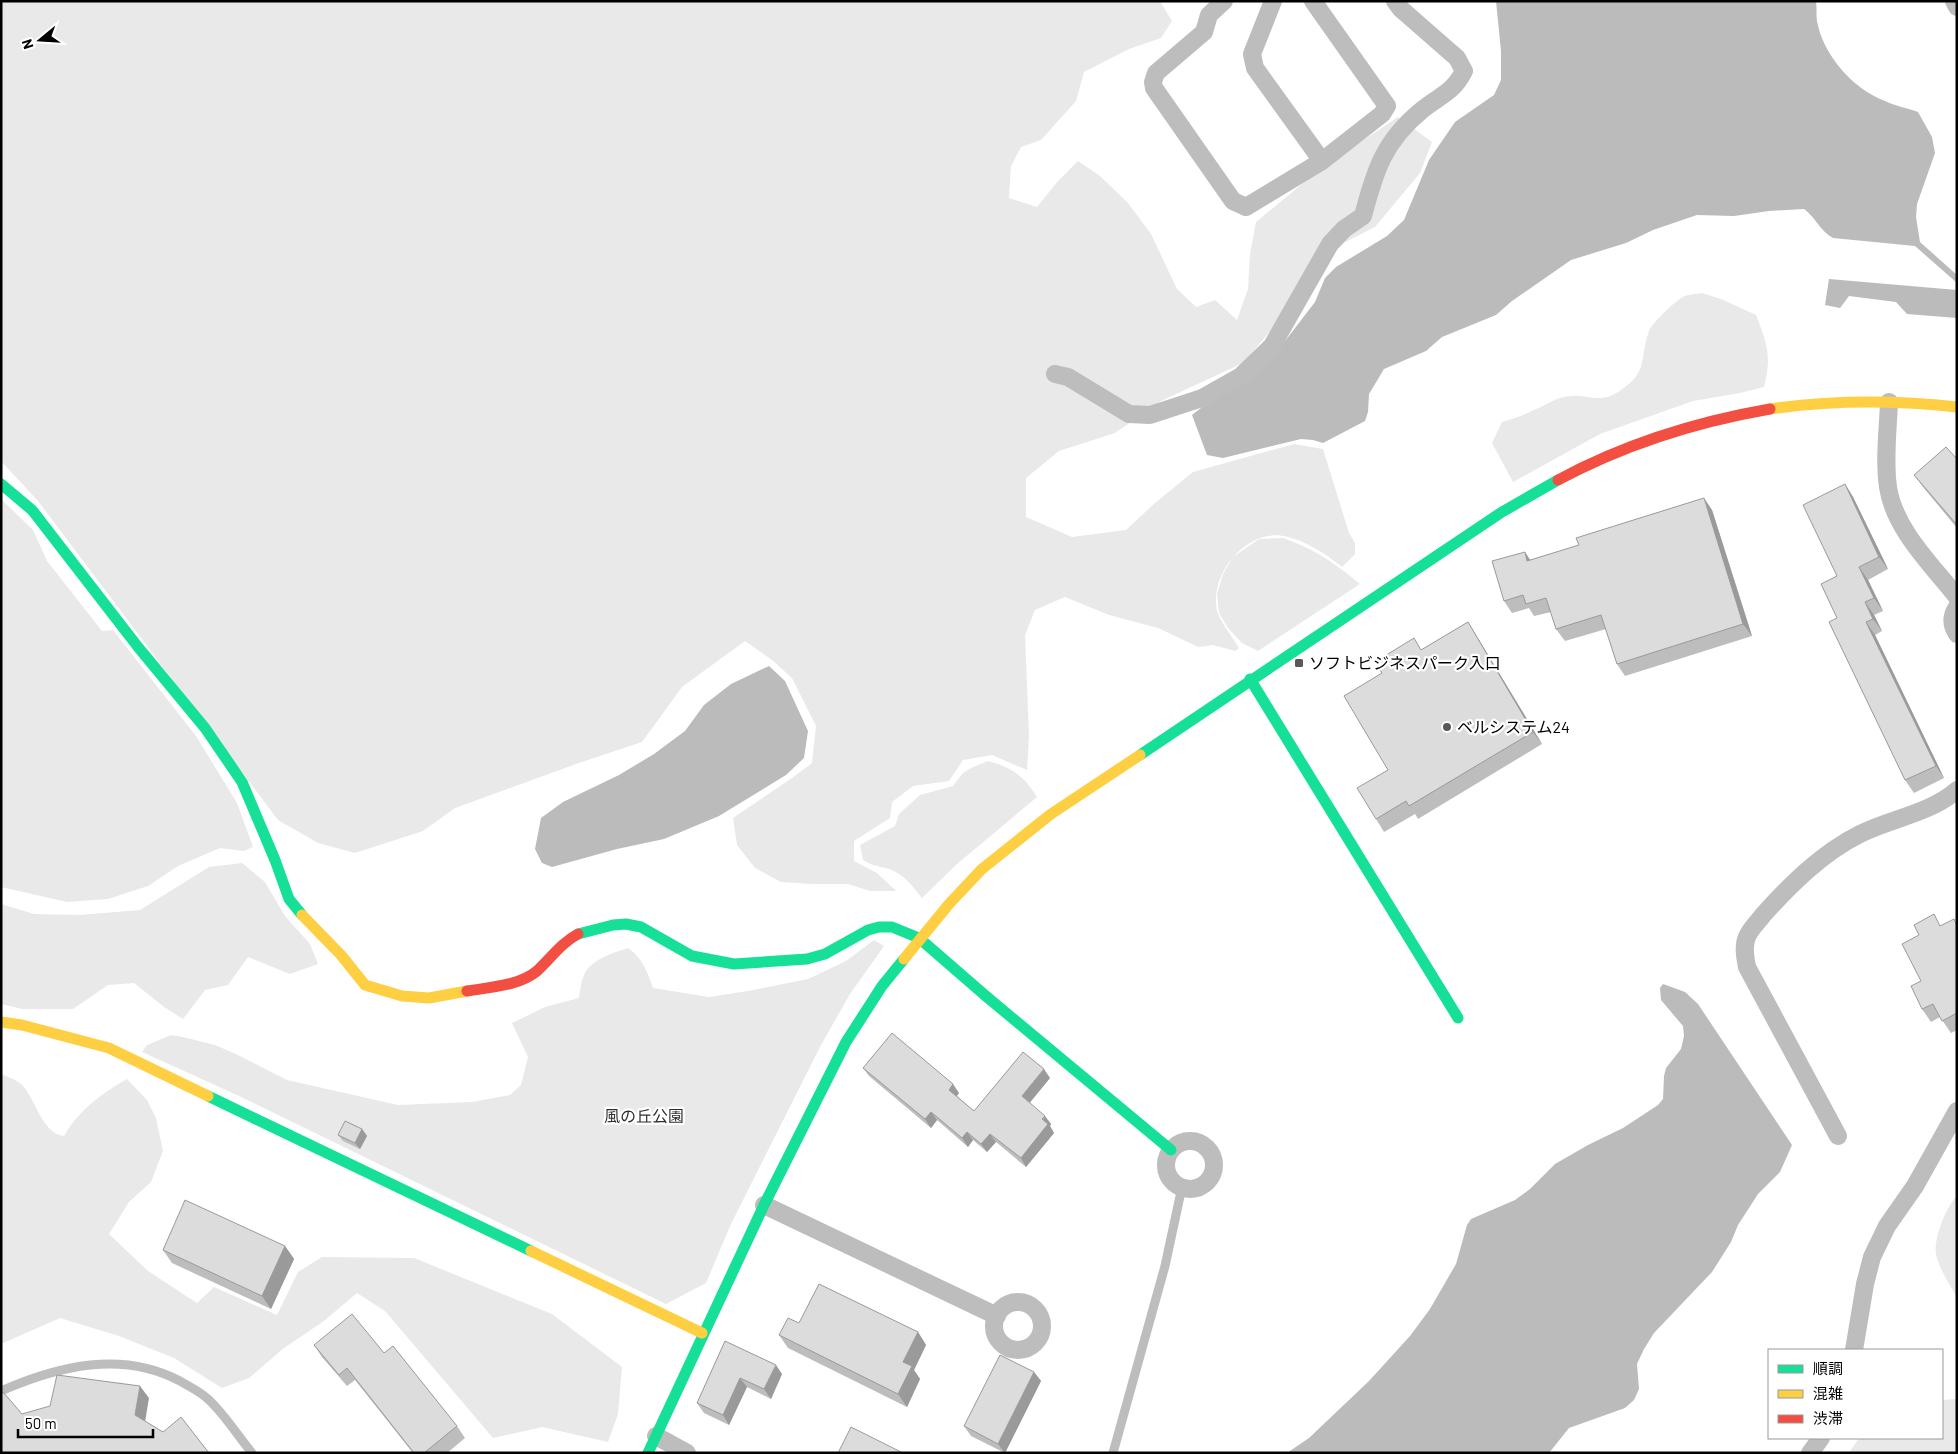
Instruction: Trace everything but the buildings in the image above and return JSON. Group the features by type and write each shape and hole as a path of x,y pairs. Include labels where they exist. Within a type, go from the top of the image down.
{"street":[{"path":"1224,1 1209,15 1204,32 1156,73 1153,82 1154,88 1233,201 1242,206 1252,205 1322,161 1382,114 1387,106 1313,1"},
{"path":"1273,1 1252,54 1252,60 1255,68 1322,161"},
{"path":"1055,374 1068,377 1129,414 1150,414 1202,398 1241,376 1272,346 1330,244 1344,229 1363,216 1374,173 1388,145 1413,117 1448,93 1464,72 1457,58 1401,9 1395,1"},
{"path":"1954,1 1957,7"},
{"path":"648,1453 702,1333 846,1042 882,986 920,938 982,869 1013,843 1051,814 1502,512 1559,479 1613,453 1703,422 1753,412 1826,402 1889,402 1957,407"},
{"path":"1889,402 1886,466 1892,506 1901,525 1957,597"},
{"path":"1,484 32,510 138,647 205,728 242,782 275,860 289,899 312,927 342,956 365,985 402,996 429,998 513,983 536,972 567,940 580,933 613,924 641,927 692,956 734,964 808,959 825,954 858,934 879,927 892,927 920,938 987,997 1171,1150"},
{"path":"1957,607 1953,613 1952,622 1957,634"},
{"path":"1250,680 1458,1018"},
{"path":"1838,1136 1747,967 1745,955 1747,937 1779,897 1803,874 1836,849 1875,827 1922,811 1939,803 1957,790"},
{"path":"1,1022 22,1025 109,1048 702,1333"},
{"path":"1854,1349 1865,1284 1872,1257 1887,1226 1915,1186 1957,1111"},
{"path":"1195,1142 1208,1150 1212,1156 1213,1172 1210,1178 1197,1188 1182,1188 1169,1177 1166,1170 1166,1161 1171,1150 1180,1143 1195,1142"},
{"path":"764,1205 997,1316"},
{"path":"656,1436 687,1453"},
{"path":"1810,1453 1819,1439"}],"lane":[{"path":"1113,1453 1165,1266 1182,1188"},
{"path":"1,1391 53,1372 77,1366 103,1363 144,1366 170,1376 209,1400 252,1453"}],"green space":[{"path":"1,1 1160,1 1172,21 1161,38 1129,49 1084,72 1076,101 1041,140 1021,147 1011,166 1009,198 1037,207 1058,181 1078,161 1100,176 1128,203 1151,234 1177,289 1196,307 1215,300 1237,320 1248,289 1250,254 1256,222 1320,169 1398,117 1432,142 1420,173 1375,227 1312,259 1278,322 1243,363 1161,401 1115,433 1059,451 1026,478 1026,517 1072,537 1126,530 1193,472 1294,444 1323,449 1349,533 1355,543 1355,554 1342,567 1315,548 1284,536 1270,536 1256,540 1244,547 1233,557 1225,569 1216,597 1217,611 1239,648 1235,651 1213,645 1198,647 1158,628 1109,615 1065,597 1035,610 1025,635 1029,736 1027,770 992,755 963,760 949,781 913,786 892,802 890,818 854,841 854,861 877,873 896,891 870,891 848,884 781,882 755,868 737,845 733,818 812,763 816,726 792,678 772,660 745,641 682,687 642,742 455,808 423,831 355,853 318,843 278,820 38,501 1,461"},
{"path":"1702,293 1721,299 1756,315 1763,334 1768,358 1764,387 1693,401 1600,434 1513,482 1492,443 1502,422 1560,398 1577,396 1601,398 1621,390 1636,377 1640,370 1646,341 1654,323 1679,299 1688,295"},
{"path":"1,499 33,530 47,561 102,631 113,630 196,736 237,803 253,847 244,851 220,848 178,866 148,886 108,899 67,902 1,887"},
{"path":"1283,538 1324,557 1360,584 1258,651 1242,643 1228,628 1219,613 1217,594 1223,574 1233,557 1259,539"},
{"path":"988,761 1017,773 1037,797 957,864 922,898 908,881 899,874 863,860 860,845 895,826 899,814 920,795 953,786 963,773"},
{"path":"242,863 265,882 285,916 310,944 318,964 290,974 248,957 228,985 205,990 183,1019 164,1007 134,983 108,985 73,1009 22,1009 1,1004 1,904 34,914 80,915 140,910 209,867"},
{"name":"風の丘公園","path":"874,940 884,946 850,994 821,1045 731,1224 706,1283 666,1304 239,1096 142,1052 147,1045 171,1035 215,1045 287,1080 398,1105 472,1102 510,1095 521,1085 528,1057 512,1023 545,1007 579,998 582,981 587,969 609,955 628,948 644,966 653,988 709,997 808,979 846,961"},
{"path":"1,1074 22,1085 45,1123 56,1134 64,1136 91,1103 127,1079 147,1100 156,1118 163,1151 151,1182 129,1202 109,1234 148,1271 197,1303 214,1287 277,1315 298,1272 322,1257 414,1258 552,1314 622,1367 618,1414 608,1442 542,1427 493,1438 385,1311 357,1293 324,1321 284,1348 249,1378 222,1388 174,1358 119,1336 60,1318 1,1344"},
{"path":"1957,1196 1957,1297 1937,1258 1936,1244 1944,1216"},
{"path":"1957,1399 1957,1453 1849,1453 1858,1439 1943,1439 1943,1400"}],"shaded area":[{"path":"1496,1 1816,1 1820,34 1841,69 1873,96 1918,112 1932,137 1935,153 1917,204 1916,217 1920,242 1957,275 1957,283 1915,246 1833,238 1804,209 1734,216 1697,215 1653,230 1626,243 1571,260 1512,301 1496,315 1442,337 1426,351 1384,369 1369,394 1368,412 1365,421 1323,443 1301,439 1223,458 1207,455 1192,415 1282,345 1315,302 1325,278 1336,267 1387,236 1404,220 1429,160 1455,122 1494,95 1501,80 1501,51"},
{"path":"1829,279 1957,290 1957,318 1907,314 1896,302 1849,296 1840,308 1825,305"},
{"path":"769,666 785,681 808,731 804,758 786,775 719,816 664,839 617,849 552,867 542,863 535,849 541,818 563,802 619,775 654,754 685,731 704,705 731,684"},
{"path":"1663,984 1685,992 1698,1004 1792,1145 1780,1172 1758,1194 1712,1272 1654,1333 1644,1349 1637,1364 1639,1389 1634,1400 1625,1408 1569,1428 1549,1453 1287,1453 1309,1438 1369,1381 1410,1336 1430,1309 1456,1264 1467,1225 1471,1219 1515,1200 1530,1189 1555,1164 1623,1128 1658,1105 1663,1099 1666,1068 1681,1049 1684,1036 1683,1026 1661,1000 1660,988"}],"traffic: fast":[{"path":"1140,755 1502,512 1558,480"},
{"path":"1,484 32,510 138,647 205,728 242,782 275,860 289,899 302,915"},
{"path":"1250,679 1458,1018"},
{"path":"578,934 613,925 626,924 641,927 692,956 734,964 807,959 825,954 868,930 879,927 892,927 919,938 1171,1150"},
{"path":"648,1453 764,1205 846,1042 882,986 904,959"},
{"path":"208,1096 531,1251"}],"traffic: slow":[{"path":"1770,409 1864,402 1957,407"},
{"path":"904,959 949,904 982,869 1051,814 1140,755"},
{"path":"302,915 341,955 365,985 402,996 429,998 467,991"},
{"path":"1,1022 22,1025 109,1048 208,1096"},
{"path":"531,1251 702,1333"}],"traffic: jam":[{"path":"1558,480 1583,467 1661,436 1742,414 1770,409"},
{"path":"467,991 513,983 530,976 566,942 578,934"}],"place":[{"name":"ソフトビジネスパーク入口","path":"1299,663"},
{"name":"ベルシステム24","path":"1447,727"}]}
